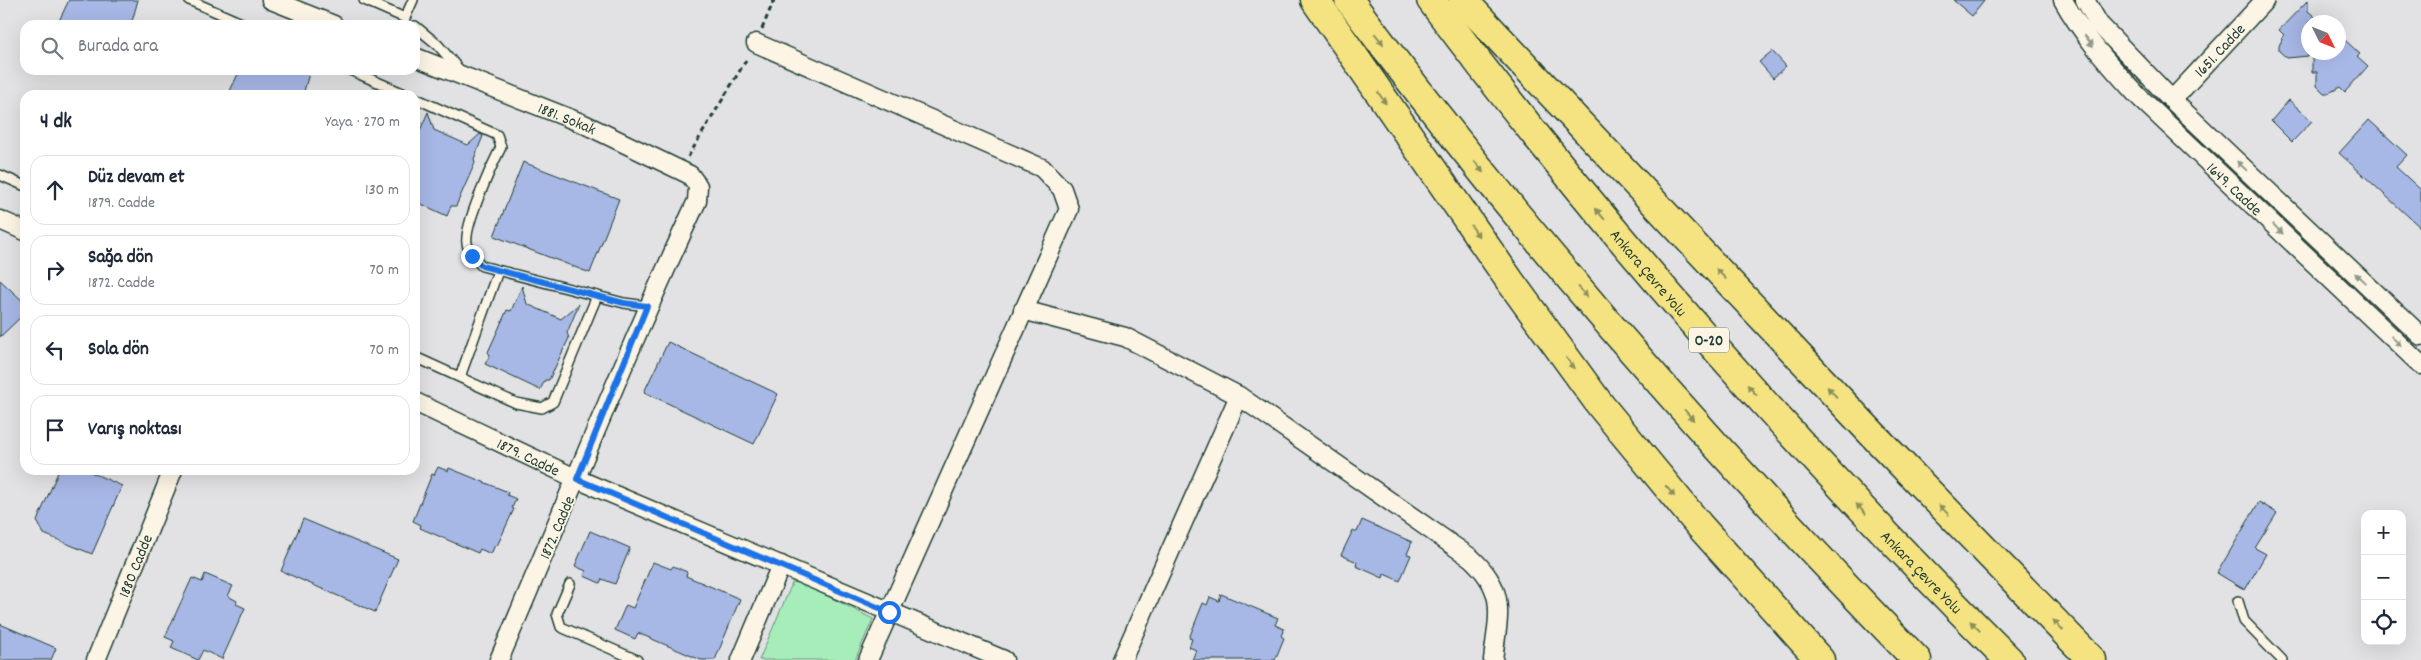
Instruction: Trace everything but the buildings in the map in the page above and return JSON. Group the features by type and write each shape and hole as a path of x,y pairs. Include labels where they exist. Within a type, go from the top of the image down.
{"highway":[{"path":"1315,0 1510,281 1601,406 1699,525 1820,660"},
{"path":"1349,0 1511,207 1704,434 1807,547 1917,660"},
{"name":"Ankara Çevre Yolu","path":"1431,0 1585,196 1747,384 1900,551 2009,660"},
{"path":"1463,0 1878,440 2092,660"}],"street":[{"path":"271,0 321,20"},
{"name":"1649. Cadde","path":"2063,0 2078,27 2096,51 2137,95 2421,365"},
{"name":"1649. Cadde","path":"2085,0 2099,24 2172,100 2421,336"},
{"name":"1651. Cadde","path":"2172,100 2265,0"},
{"path":"756,43 1042,168 1050,174 1062,189 1069,209 868,660"},
{"name":"1881. Sokak","path":"420,59 584,124 690,175 698,186 697,202"},
{"name":"1872. Cadde","path":"498,660 577,479 647,306 697,202"},
{"path":"0,220 20,229"},
{"path":"1023,310 1125,337 1239,396 1478,565 1490,581 1499,603 1493,660"},
{"path":"1122,660 1239,396"},
{"name":"1879. Cadde","path":"420,404 577,479 1004,660"},
{"name":"1880 Cadde","path":"96,660 171,475"},
{"path":"741,660 781,565"}],"lane":[{"path":"189,0 235,20"},
{"path":"364,0 407,20"},
{"path":"405,18 413,0"},
{"path":"420,31 438,45 466,77"},
{"path":"361,75 396,90"},
{"path":"420,100 497,135 501,147 473,216 467,243 472,256 482,266 597,296 647,306"},
{"path":"0,175 20,184"},
{"path":"460,377 498,271"},
{"path":"420,359 516,403 542,408 553,402 597,296"},
{"path":"570,584 557,614 561,626 637,660"},
{"path":"2238,601 2244,621 2282,660"}],"path":[{"path":"680,171 756,43 774,0"}],"green space":[{"path":"794,579 873,619 855,660 759,660"}],"route":[{"path":"472,256 482,266 624,303 647,306 577,479 889,612"}]}
